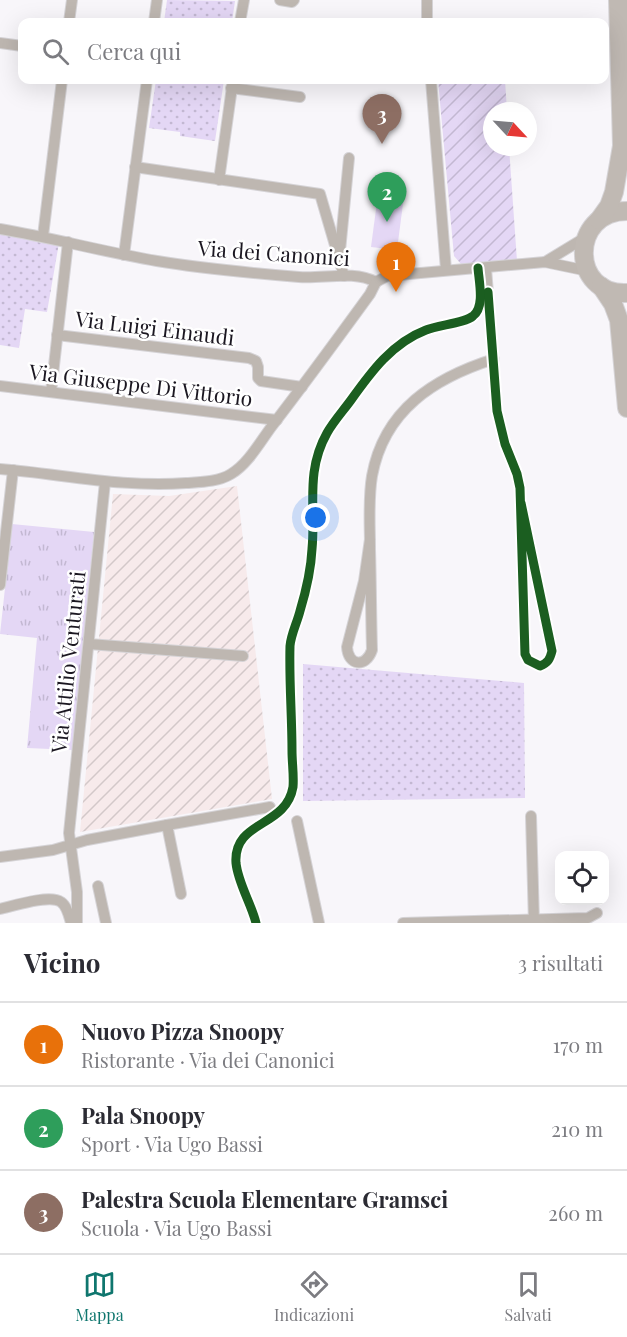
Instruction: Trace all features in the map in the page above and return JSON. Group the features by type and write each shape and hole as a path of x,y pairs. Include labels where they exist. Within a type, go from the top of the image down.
{"main road":[{"path":"618,0 624,109 622,146 614,192 609,206 586,237 583,249 588,271 613,304 619,320 627,408"},
{"path":"622,146 627,166"},
{"path":"599,220 611,213 627,212"},
{"path":"600,286 611,291 627,293"}],"street":[{"path":"70,18 72,0"},
{"path":"155,18 157,0"},
{"path":"241,18 244,0"},
{"path":"280,0 292,2 294,0"},
{"path":"427,0 427,18"},
{"path":"0,43 18,45"},
{"path":"43,236 62,84"},
{"path":"124,255 146,84"},
{"path":"219,180 232,84 300,97"},
{"path":"431,84 446,270"},
{"path":"339,257 349,158"},
{"path":"135,167 320,194 344,276"},
{"name":"Via dei Canonici","path":"0,229 43,236 124,255 212,269 305,278 366,277 376,282 387,276 545,262 588,271"},
{"name":"Via dei Canonici","path":"545,262 586,237"},
{"path":"51,392 68,242"},
{"path":"486,268 495,389 501,429 517,474 552,651 546,664 540,666 528,660 525,654 521,503"},
{"path":"0,469 105,482 166,485 219,479 230,474 249,457 370,294 376,282"},
{"name":"Via Luigi Einaudi","path":"57,335 249,358 256,361 258,378 261,381 302,387"},
{"path":"370,539 364,581 347,647 347,654 351,660 357,662 364,662 369,658 372,650 370,539 372,477 386,438 397,419 413,401 432,386 452,374 494,359"},
{"name":"Via Giuseppe Di Vittorio","path":"0,386 277,420"},
{"path":"0,585 13,470"},
{"name":"Via Attilio Venturati","path":"77,923 77,892 69,833 105,482"},
{"path":"89,644 243,656"},
{"path":"0,857 45,852 167,825 270,807"},
{"path":"531,816 533,921"},
{"path":"297,821 319,923"},
{"path":"167,825 182,894"},
{"path":"98,886 106,923"},
{"path":"0,909 48,898 61,901 68,912 71,923"},
{"path":"403,923 533,921 588,918 597,913"}],"shaded area":[{"path":"237,486 272,799 80,832 113,494 169,496"}],"green space":[{"path":"167,0 235,1 233,18 165,18"},
{"path":"155,84 223,84 215,141 180,136 180,132 149,128"},
{"path":"438,84 505,84 506,102 483,102 483,156 510,156 517,261 461,264 454,256"},
{"path":"378,194 404,196 397,250 371,247"},
{"path":"0,233 42,243 59,243 47,312 25,309 19,348 0,345"},
{"path":"12,524 94,532 73,750 27,748 37,638 0,634"},
{"path":"303,664 524,683 525,798 303,801"}],"cycle path":[{"path":"256,923 237,870 237,849 251,831 281,810 293,787 290,646 311,565 314,476 320,448 335,421 383,359 393,350 426,330 464,320 477,312 480,301 478,268"},
{"path":"488,292 497,411 520,488 525,654 528,660 540,666 545,664 552,651 521,503"}],"place":[{"name":"Palestra Scuola Elementare Gramsci","path":"382,144"},
{"name":"Pala Snoopy","path":"387,222"},
{"name":"Nuovo Pizza Snoopy","path":"396,292"}]}
